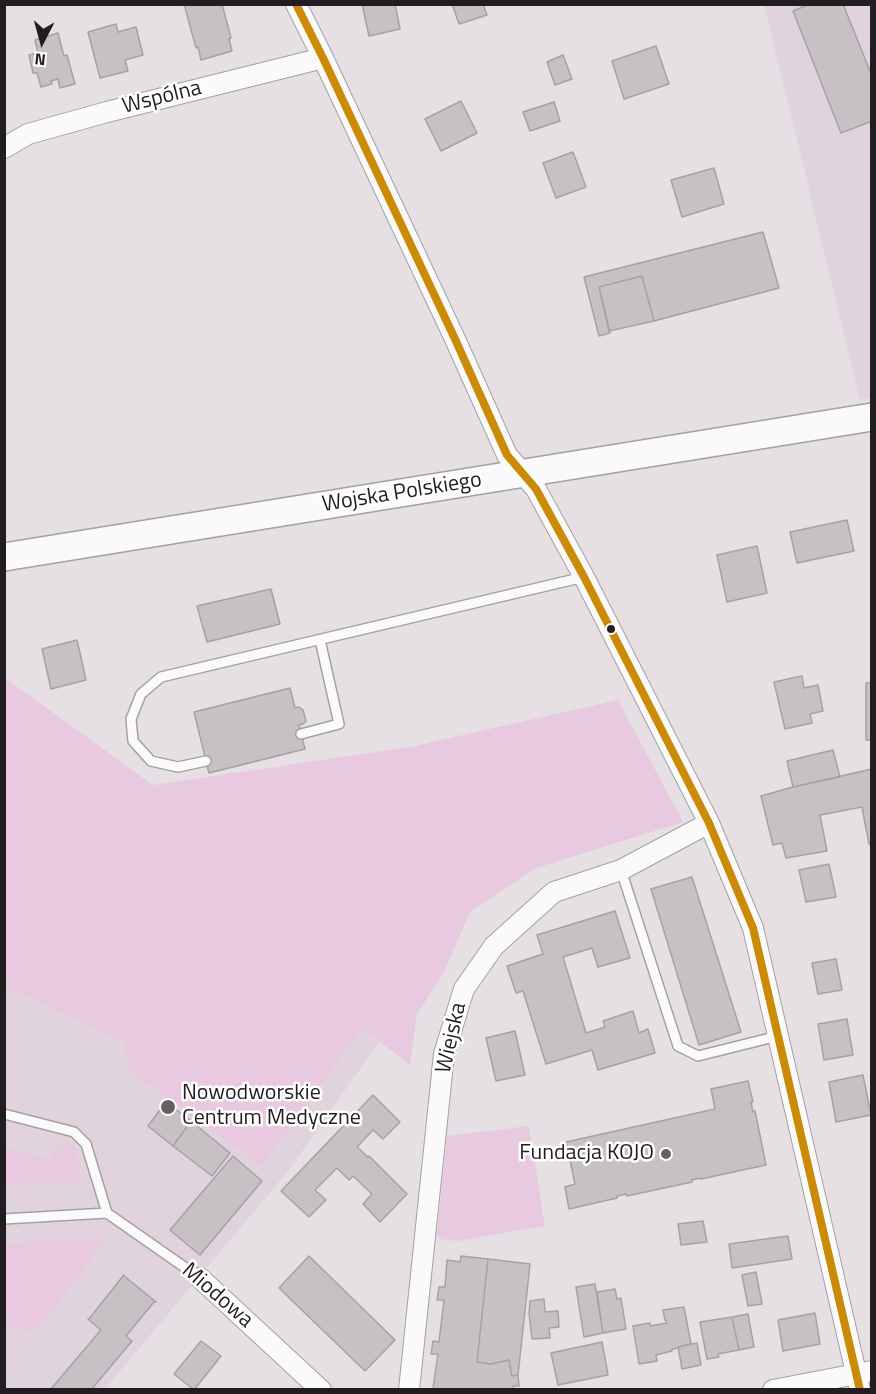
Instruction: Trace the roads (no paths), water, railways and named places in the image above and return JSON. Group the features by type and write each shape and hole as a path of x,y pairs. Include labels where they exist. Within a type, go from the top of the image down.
{"main road":[{"name":"Wojska Polskiego","path":"4,557 872,417"}],"street":[{"path":"296,4 450,328 497,435 507,455 536,489 584,577 709,823 753,928 863,1378 773,1389"},
{"name":"Wspólna","path":"4,148 28,134 323,58"},
{"name":"Wiejska","path":"409,1389 444,1054 464,989 494,946 554,892 621,870 709,823"},
{"name":"Miodowa","path":"200,1278 321,1389"}],"lane":[{"path":"206,761 178,767 151,761 133,741 131,719 141,694 161,677 584,577"},
{"path":"301,734 339,724 320,640"},
{"path":"621,870 678,1047 698,1056 778,1036"},
{"path":"4,1114 74,1132 86,1144 107,1213 4,1219"},
{"name":"Miodowa","path":"107,1213 200,1278"}],"place":[{"name":"Nowodworskie Centrum Medyczne","path":"168,1107"},
{"name":"Fundacja KOJO","path":"666,1154"}]}
